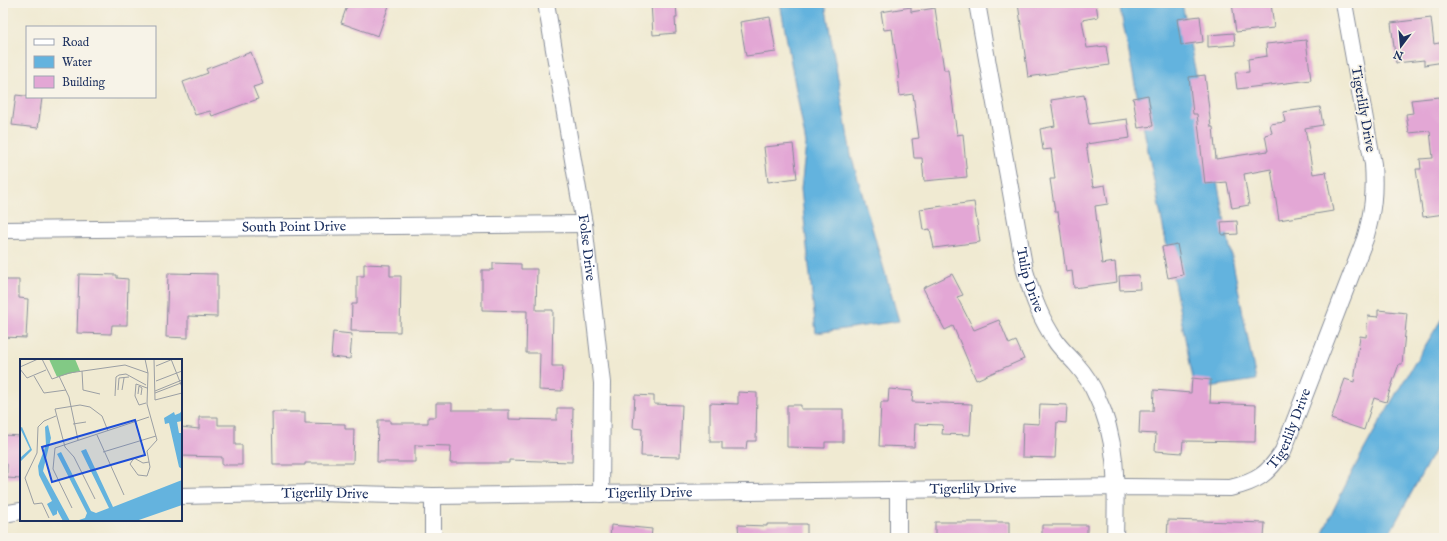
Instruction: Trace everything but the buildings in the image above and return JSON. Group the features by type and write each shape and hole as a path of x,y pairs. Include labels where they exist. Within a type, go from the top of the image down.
{"street":[{"name":"Folse Drive","path":"546,3 584,224 602,383 601,494"},
{"name":"Tulip Drive","path":"977,3 1025,271 1031,292 1044,323 1058,344 1083,373 1097,397 1106,419 1112,442 1116,488 1115,538"},
{"name":"Tigerlily Drive","path":"182,496 317,494 433,496 898,490 1230,488 1246,484 1261,477 1274,466 1283,451 1365,239 1372,214 1375,186 1373,164 1344,3"},
{"name":"South Point Drive","path":"3,230 584,224"},
{"path":"898,490 898,538"},
{"path":"433,496 433,538"},
{"path":"3,514 20,510"}],"water":[{"path":"780,3 825,3 851,155 899,321 816,333 801,189 806,144"},
{"path":"1119,3 1182,3 1256,380 1195,389"},
{"path":"1444,315 1444,433 1387,538 1321,538 1363,452 1394,397"}]}
